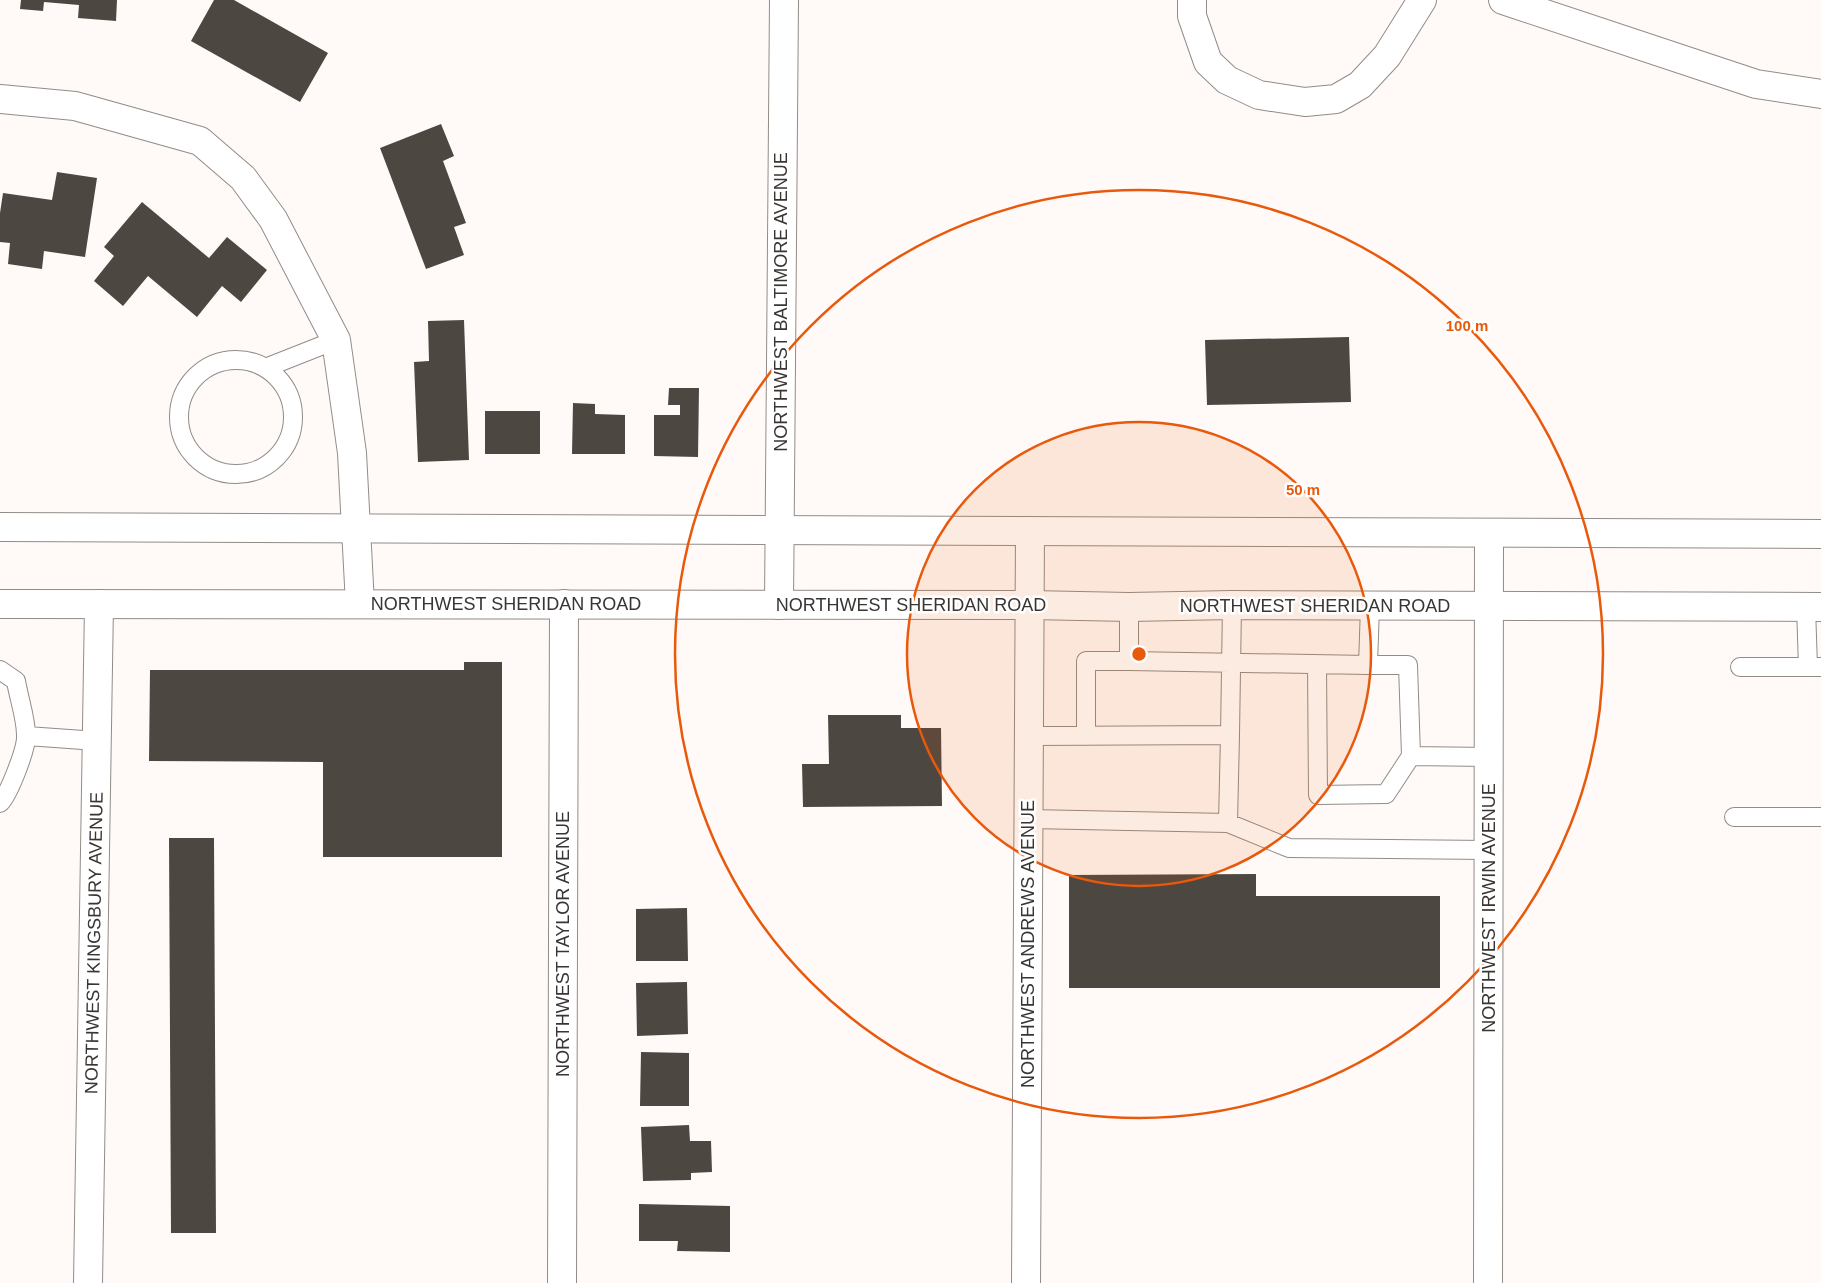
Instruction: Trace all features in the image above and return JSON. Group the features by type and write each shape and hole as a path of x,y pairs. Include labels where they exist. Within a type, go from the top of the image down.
{"street":[{"name":"NORTHWEST BALTIMORE AVENUE","path":"779,605 784,0"},
{"path":"1192,0 1192,16 1208,62 1227,80 1260,95 1305,102 1336,99 1360,85 1387,56 1422,0"},
{"path":"1503,0 1756,84 1821,94"},
{"path":"0,99 74,106 200,141 243,178 273,219 336,340 352,453 360,604"},
{"path":"0,527 1821,534"},
{"name":"NORTHWEST ANDREWS AVENUE","path":"1026,1283 1030,531"},
{"name":"NORTHWEST IRWIN AVENUE","path":"1488,1283 1489,533"},
{"name":"NORTHWEST SHERIDAN ROAD","path":"0,604 1814,607"},
{"name":"NORTHWEST KINGSBURY AVENUE","path":"88,1283 99,604"},
{"name":"NORTHWEST TAYLOR AVENUE","path":"562,1283 564,604"}],"lane":[{"path":"265,368 280,380 290,398 293,417 290,436 280,454 265,466 246,474 227,474 208,468 193,455 184,440 179,422 180,405 187,388 198,374 213,365 230,360 248,361 265,368 336,340"},
{"path":"1228,823 1232,605"},
{"path":"1368,665 1370,606"},
{"path":"1129,607 1129,661"},
{"path":"1740,666 1814,666 1814,607"},
{"path":"1086,736 1086,661 1408,665 1411,756 1386,794 1318,794 1317,665"},
{"path":"0,670 16,681 27,736 7,778 0,803"},
{"path":"1030,736 1230,735"},
{"path":"27,736 97,740"},
{"path":"1411,756 1489,757"},
{"path":"1734,818 1821,817"},
{"path":"1029,819 1228,823 1289,848 1488,850"}],"building":[{"path":"21,0 117,0 116,21 78,18 79,5 44,2 43,11 20,9"},
{"path":"214,0 234,0 328,53 300,102 191,41"},
{"path":"441,124 454,156 443,161 466,223 454,227 464,255 426,269 380,148"},
{"path":"57,172 97,178 85,257 44,251 42,269 8,264 10,243 0,242 0,213 3,193 52,200"},
{"path":"142,202 209,258 227,237 267,270 241,302 222,286 197,317 148,276 123,306 94,281 114,256 104,247"},
{"path":"464,320 469,460 418,462 414,362 429,361 428,321"},
{"path":"1349,337 1351,402 1207,405 1205,340"},
{"path":"669,388 699,388 698,457 654,456 654,415 680,415 680,405 668,405"},
{"path":"573,403 595,404 595,414 625,415 625,454 572,454"},
{"path":"485,411 540,411 540,454 485,454"},
{"path":"464,662 502,662 502,857 323,857 323,762 149,761 150,670 464,670"},
{"path":"828,715 901,715 901,728 941,728 942,806 803,807 802,764 829,764"},
{"path":"169,838 214,838 216,1233 171,1233"},
{"path":"1256,874 1256,896 1440,896 1440,988 1069,988 1069,875"},
{"path":"687,908 688,961 636,961 636,909"},
{"path":"687,982 688,1034 637,1036 636,983"},
{"path":"641,1052 689,1053 689,1106 640,1106"},
{"path":"689,1125 690,1141 711,1141 712,1172 691,1173 691,1180 643,1181 641,1127"},
{"path":"639,1204 730,1206 730,1252 677,1251 678,1241 639,1241"}]}
